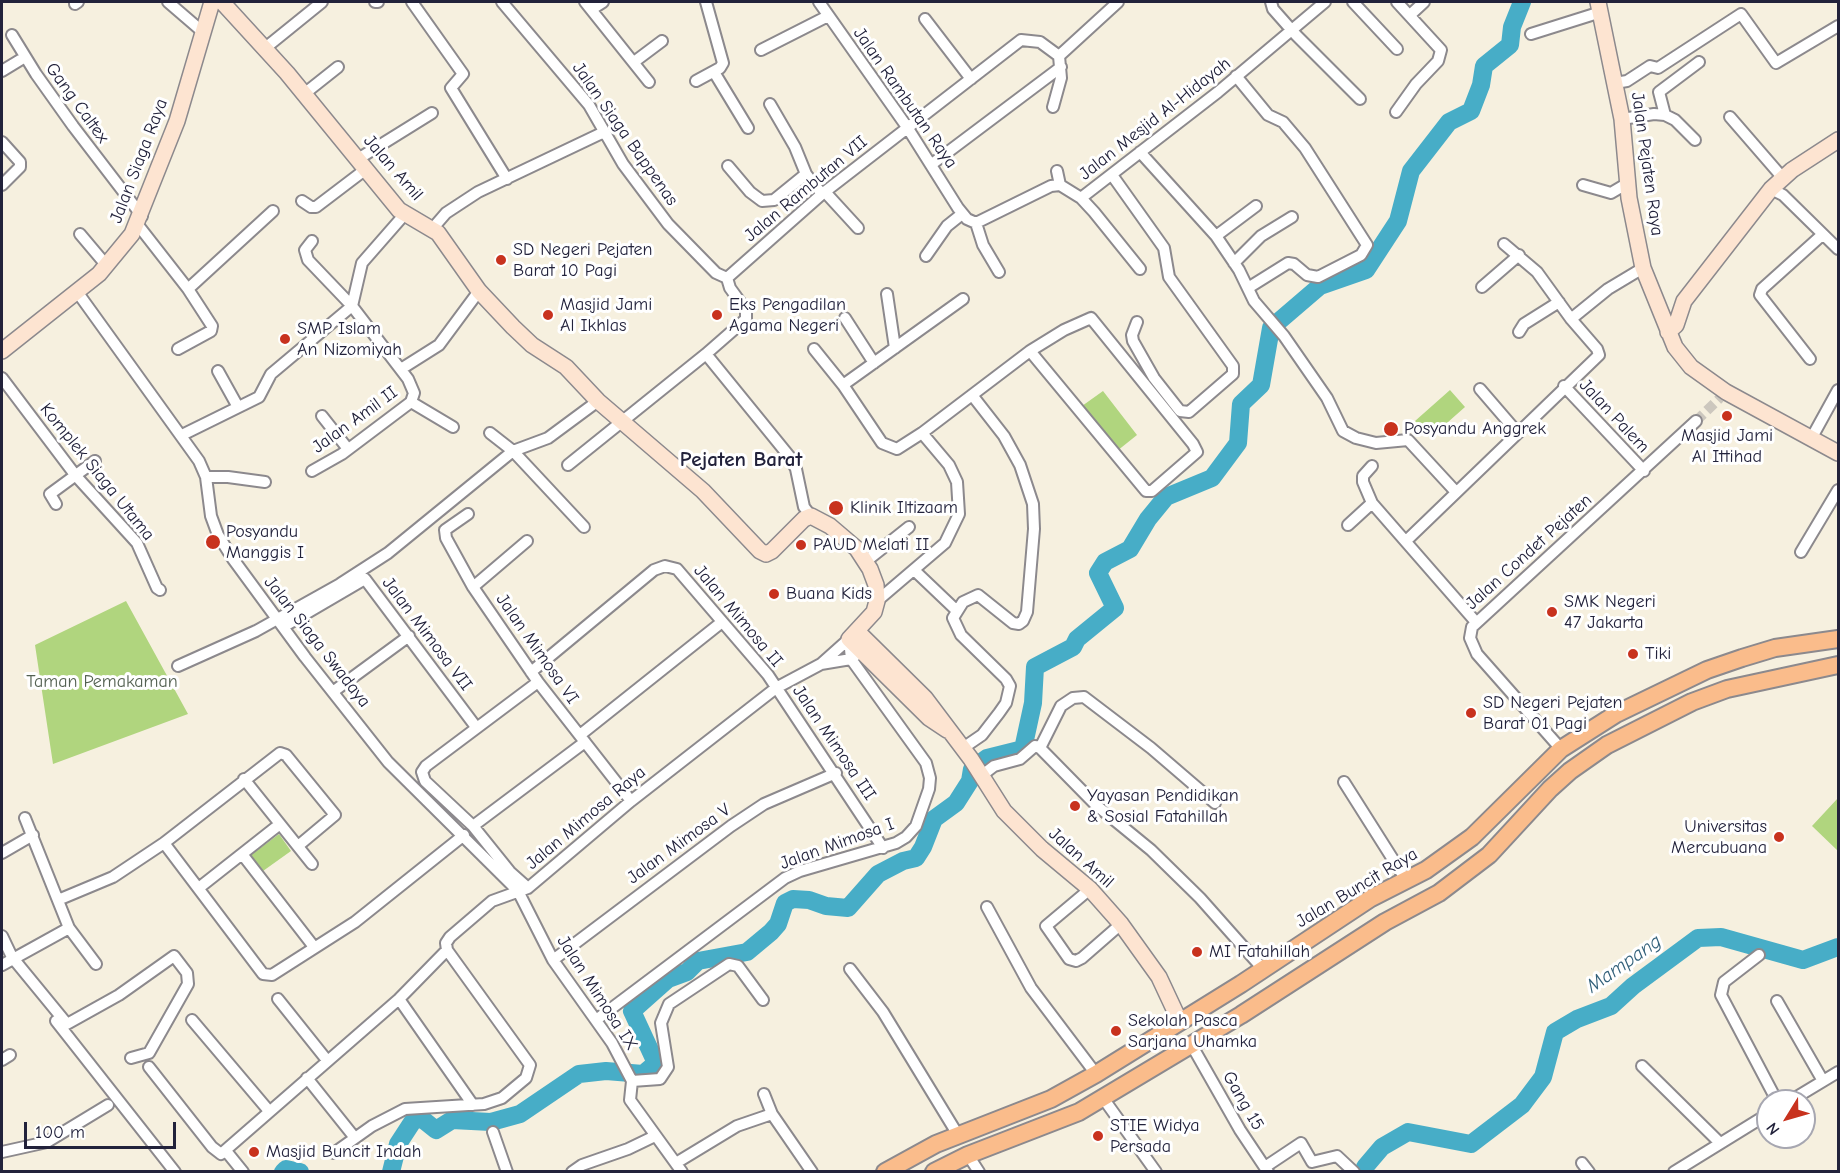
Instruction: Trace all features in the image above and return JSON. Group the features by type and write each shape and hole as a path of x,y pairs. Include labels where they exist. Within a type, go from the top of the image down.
{"main road":[{"name":"Jalan Buncit Raya","path":"885,1172 958,1135 1052,1099 1180,1022 1371,898 1426,870 1472,837 1561,749 1616,714 1707,670 1775,648 1839,639"},
{"path":"934,1172 968,1155 1052,1125 1103,1098 1376,927 1439,892 1489,855 1550,789 1590,756 1692,702 1727,689 1839,665"},
{"path":"1517,792 1530,798 1533,807"}],"street":[{"path":"168,2 204,33"},
{"name":"Jalan Siaga Raya","path":"2,351 78,293 107,266 140,220 177,121 212,2"},
{"name":"Jalan Amil","path":"222,2 304,94 404,214 433,228 479,291 532,345 556,359 598,401 703,490 763,553 772,551 804,519 811,516"},
{"path":"264,49 322,2"},
{"path":"412,2 463,74 451,88 507,179"},
{"name":"Jalan Siaga Bappenas","path":"502,2 589,105 602,133 668,224 716,273 727,278"},
{"path":"603,2 589,5 650,81"},
{"path":"696,81 714,72 723,63 706,2"},
{"name":"Jalan Rambutan Raya","path":"819,2 908,127 962,214"},
{"path":"932,164 1060,62 1118,2"},
{"path":"1271,2 1273,9 1291,30 1360,99"},
{"name":"Jalan Mesjid Al-Hidayah","path":"976,223 1051,186 1060,185 1081,198 1236,76 1324,2"},
{"path":"1353,2 1397,49"},
{"path":"1396,112 1440,55 1437,43 1398,2"},
{"path":"1410,15 1424,2"},
{"path":"1531,34 1600,7"},
{"name":"Jalan Pejaten Raya","path":"1600,7 1622,119 1628,183 1643,268 1675,347 1691,367 1723,395 1839,453"},
{"path":"1615,83 1627,81 1650,66 1659,68 1741,14 1776,63 1839,26"},
{"path":"761,50 828,16"},
{"path":"925,19 971,79"},
{"name":"Gang Caltex","path":"12,35 24,57 131,205 211,323 212,330 178,350"},
{"name":"Jalan Rambutan VII","path":"727,278 823,193 1021,40 1030,39 1040,42 1060,62"},
{"path":"634,62 662,41"},
{"path":"2,71 24,57"},
{"path":"1053,107 1060,91 1060,62"},
{"path":"1665,115 1659,92 1699,62"},
{"path":"304,94 338,67"},
{"path":"714,72 748,128"},
{"path":"1236,76 1268,115 1283,122 1305,148 1367,246 1361,255 1318,277 1307,275 1291,263 1248,288"},
{"path":"770,104 791,140 806,174 858,228"},
{"path":"302,201 311,207 316,207 362,164 432,113"},
{"path":"1622,119 1654,114 1665,115 1675,120 1695,140"},
{"path":"1730,117 1782,177"},
{"path":"433,228 453,207 602,133"},
{"path":"1668,332 1676,325 1684,301 1771,189 1782,177 1839,140"},
{"path":"2,142 20,162 20,167 2,185"},
{"path":"1140,152 1216,236 1234,263 1254,301 1284,336 1327,398 1343,431 1356,438 1376,443 1408,440 1456,492"},
{"path":"728,165 750,192 762,201 774,200 806,174"},
{"path":"1057,171 1060,185"},
{"path":"1112,175 1164,248 1169,277 1233,366 1233,374 1189,412 1180,411 1154,378 1133,341 1132,334 1137,322"},
{"path":"1583,185 1611,193 1628,183"},
{"path":"1771,189 1783,195 1839,249"},
{"path":"1081,198 1140,269"},
{"path":"1216,236 1256,206"},
{"path":"188,289 273,211"},
{"path":"182,435 259,397 270,374 352,306 362,262 404,214"},
{"path":"927,256 947,226 962,214 976,223 983,245 999,272"},
{"path":"1234,263 1261,236 1292,217"},
{"path":"80,234 107,266"},
{"path":"1810,359 1760,295 1762,289 1822,235"},
{"name":"Jalan Amil II","path":"312,241 305,250 305,256 352,306 401,369 414,390 411,402 312,471"},
{"path":"1504,244 1538,272 1571,319 1599,353 1564,386"},
{"path":"1482,287 1519,255"},
{"path":"1571,319 1608,289 1643,268"},
{"path":"568,465 706,354 747,315 727,278"},
{"path":"401,369 439,345 479,291"},
{"name":"Jalan Siaga Swadaya","path":"78,293 199,461 206,477 208,506 218,535 280,624 388,762 523,889"},
{"path":"887,294 896,348"},
{"path":"843,385 963,299"},
{"path":"1659,312 1684,301"},
{"path":"1519,332 1524,324 1559,302"},
{"path":"845,318 874,363"},
{"path":"814,349 843,385 882,443 888,447 902,447 1030,351 1064,330 1092,318 1193,444 1197,453 1152,491 1146,491 1136,482 1030,351"},
{"path":"706,354 789,456 796,469 804,507 811,516 830,526 849,542 865,562 876,585 877,601 874,612 857,645"},
{"path":"218,371 238,407"},
{"name":"Komplek Siaga Utama","path":"2,378 76,476 137,543 157,588 160,590"},
{"name":"Jalan Palem","path":"1406,541 1564,386 1644,471"},
{"path":"1479,389 1517,432"},
{"path":"1810,439 1839,390"},
{"path":"967,754 1006,703 1010,690 1006,679 956,628 953,618 956,610 968,598 978,595 1009,621 1019,624 1026,617 1034,520 1033,504 1020,465 1004,436 972,395"},
{"path":"178,666 280,624 387,553 513,451 548,438 598,401"},
{"path":"411,402 453,428"},
{"path":"322,416 348,448"},
{"name":"Jalan Condet Pejaten","path":"1561,749 1477,654 1470,638 1475,621 1644,471 1696,421"},
{"path":"490,433 513,451 584,527"},
{"path":"877,601 945,543 959,514 957,482 948,465 922,433"},
{"path":"56,504 50,494 95,461"},
{"path":"1372,466 1364,476 1363,482 1372,503 1475,621"},
{"path":"206,477 265,482"},
{"path":"1801,552 1839,490"},
{"path":"1348,525 1372,503"},
{"name":"Jalan Mimosa VI","path":"468,514 445,530 446,538 473,587 538,682 631,801"},
{"path":"865,562 909,527"},
{"path":"473,587 528,542"},
{"name":"Jalan Mimosa II","path":"531,672 654,570 664,566 677,569 684,575 776,688"},
{"path":"914,570 956,610"},
{"name":"Jalan Mimosa VII","path":"280,624 365,579 476,727"},
{"path":"472,826 582,739 722,622"},
{"path":"334,691 409,636"},
{"name":"Jalan Amil","path":"857,645 929,718 947,730 967,754 1016,825 1090,889 1121,924 1159,977 1180,1022"},
{"name":"Jalan Mimosa Raya","path":"821,664 857,645"},
{"name":"Jalan Mimosa Raya","path":"226,1151 326,1059 399,999 447,950 446,943 450,937 492,901 523,889 776,688 857,645"},
{"name":"Jalan Mimosa I","path":"596,1020 784,878 800,871 883,848 906,837 916,826 926,799 930,778 926,764 857,645"},
{"path":"523,889 472,826 424,781 422,775 423,769 538,682"},
{"name":"Jalan Mimosa III","path":"776,688 836,773 883,848"},
{"path":"1040,748 1061,706 1073,698 1084,697 1142,741 1215,803"},
{"path":"980,775 994,766 1020,759 1035,746 1040,748 1096,805 1151,849 1200,898 1263,969"},
{"path":"58,900 113,877 164,843 275,754 286,755 335,815 298,846"},
{"name":"Jalan Mimosa V","path":"553,960 731,826 764,804 836,773"},
{"path":"244,779 312,864"},
{"path":"1344,782 1406,880"},
{"path":"25,818 69,928 96,964"},
{"path":"200,887 280,824"},
{"path":"2,853 33,835"},
{"path":"164,843 200,887 263,974 277,972 355,922 464,835"},
{"path":"242,854 314,947"},
{"name":"Jalan Mimosa IX","path":"523,889 553,960 596,1020 631,1078 630,1100 679,1167"},
{"path":"1090,889 1046,926 1069,959 1076,961 1082,958 1121,924"},
{"path":"987,907 1031,988 1096,1074"},
{"path":"7,961 69,928"},
{"path":"2,936 7,961 175,1172"},
{"path":"334,1153 372,1126 405,1109 473,1105 502,1098 526,1078 530,1065 447,950"},
{"path":"1759,955 1724,982 1721,995 1771,1089"},
{"path":"7,961 67,1024 119,995 174,956 187,973 188,984 149,1053 131,1058"},
{"path":"631,1078 660,1078 668,1067 662,1023 669,1004 729,964 738,966 763,1000"},
{"path":"850,969 883,1012 958,1135"},
{"path":"278,999 326,1059"},
{"path":"399,999 473,1105"},
{"path":"1777,1001 1823,1082"},
{"path":"192,1020 268,1111"},
{"name":"Gang 15","path":"1191,1044 1239,1130 1266,1169"},
{"path":"1642,1066 1719,1142"},
{"path":"149,1067 212,1147 221,1154 226,1151 243,1172"},
{"path":"1811,1089 1839,1072"},
{"path":"307,1078 355,1138"},
{"path":"764,1094 772,1114 812,1172"},
{"path":"1103,1098 1156,1172"},
{"path":"2,1152 47,1142 108,1105"},
{"path":"679,1167 737,1126 772,1114"},
{"path":"1674,1172 1756,1120"},
{"path":"493,1132 507,1172"},
{"path":"572,1172 582,1165 628,1149 655,1136"},
{"path":"1266,1169 1301,1143 1312,1162 1336,1156 1354,1172"},
{"path":"968,1155 978,1172"}],"green space":[{"path":"1450,390 1465,407 1430,438 1415,421"},
{"path":"1103,391 1137,435 1117,451 1082,406"},
{"name":"Taman Pemakaman","path":"126,601 188,714 53,764 35,645"},
{"path":"1838,798 1838,851 1812,826"},
{"path":"279,834 291,851 263,871 251,855"}],"waterway":[{"path":"391,1172 398,1144 413,1121 421,1118 436,1130 452,1120 491,1122 520,1114 579,1074 606,1071 643,1074 656,1063 632,1011 668,979 687,972 698,961 747,952 778,924 785,903 793,899 848,908 878,874 903,861 916,858 934,819 956,803 970,781 972,769 987,758 1023,749 1033,703 1035,667 1073,647 1077,639 1115,608 1098,573 1105,562 1130,549 1148,519 1166,497 1212,478 1238,443 1241,404 1261,385 1271,328 1320,286 1366,270 1398,221 1411,171 1449,122 1471,111 1481,85 1484,66 1510,45 1512,27 1522,2"},
{"name":"Mampang","path":"1365,1172 1365,1167 1382,1147 1408,1132 1471,1144 1522,1105 1543,1077 1555,1032 1577,1019 1611,1006 1633,986 1698,938 1721,937 1803,960 1838,947"},
{"path":"283,1172 286,1169 300,1172"}],"tunnel":[{"path":"1696,421 1720,398"}],"place":[{"name":"SD Negeri Pejaten Barat 10 Pagi","path":"501,260"},
{"name":"Masjid Jami Al Ikhlas","path":"548,315"},
{"name":"Eks Pengadilan Agama Negeri","path":"717,315"},
{"name":"SMP Islam An Nizomiyah","path":"285,339"},
{"name":"Masjid Jami Al Ittihad","path":"1727,416"},
{"name":"Posyandu Anggrek","path":"1391,429"},
{"name":"Klinik Iltizaam","path":"836,508"},
{"name":"Posyandu Manggis I","path":"213,542"},
{"name":"PAUD Melati II","path":"801,545"},
{"name":"Buana Kids","path":"774,594"},
{"name":"SMK Negeri 47 Jakarta","path":"1552,612"},
{"name":"Tiki","path":"1633,654"},
{"name":"SD Negeri Pejaten Barat 01 Pagi","path":"1471,713"},
{"name":"Yayasan Pendidikan & Sosial Fatahillah","path":"1075,806"},
{"name":"Universitas Mercubuana","path":"1779,837"},
{"name":"MI Fatahillah","path":"1197,952"},
{"name":"Sekolah Pasca Sarjana Uhamka","path":"1116,1031"},
{"name":"STIE Widya Persada","path":"1098,1136"},
{"name":"Masjid Buncit Indah","path":"254,1152"}],"district":[{"name":"Pejaten Barat","path":"741,460"}]}
